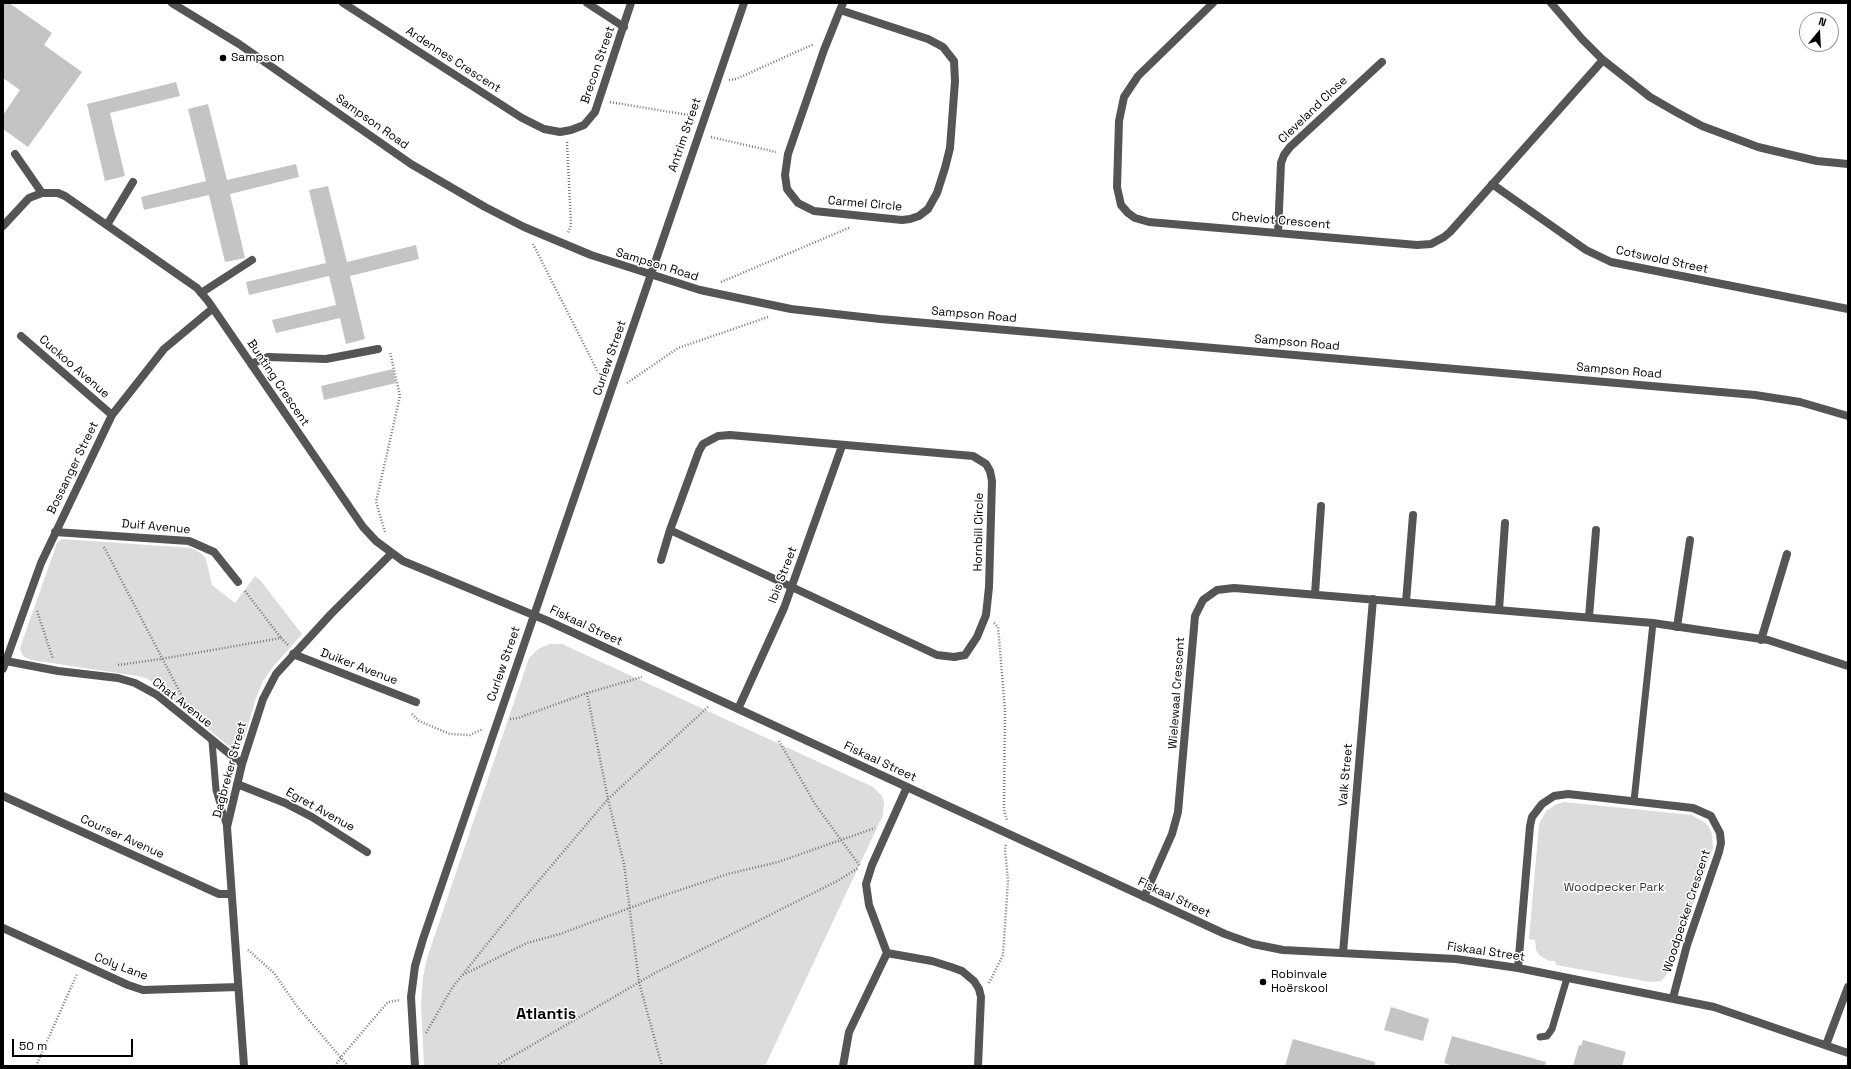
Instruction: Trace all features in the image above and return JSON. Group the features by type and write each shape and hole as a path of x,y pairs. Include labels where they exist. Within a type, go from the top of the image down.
{"street":[{"name":"Sampson Road","path":"172,3 239,44 411,164 485,207 564,245 618,266 700,290 791,309 880,319 1755,395 1800,402 1848,416"},
{"name":"Ardennes Crescent","path":"343,3 522,118 535,125 554,131"},
{"path":"587,3 624,28"},
{"name":"Brecon Street","path":"554,131 566,132 584,125 590,119 599,101 631,3"},
{"name":"Antrim Street","path":"650,275 744,3"},
{"name":"Cheviot Crescent","path":"1213,3 1138,76 1124,97 1119,121 1117,187 1118,198 1128,214 1135,218 1149,222 1417,245 1431,244 1450,232 1603,60"},
{"path":"1551,3 1582,39 1603,60 1650,97 1676,112 1730,138 1787,155 1848,164"},
{"name":"Carmel Circle","path":"842,7 928,39 943,47 954,61 955,82 950,148 937,193 928,209 919,216 902,220 814,211 801,206 792,198 787,188 785,175 788,154 827,42 842,7"},
{"name":"Cleveland Close","path":"1278,233 1281,163 1284,155 1290,147 1382,62"},
{"path":"3,226 29,198 42,193 15,154"},
{"path":"107,225 133,182"},
{"name":"Cotswold Street","path":"1492,184 1586,250 1611,262 1848,309"},
{"name":"Bunting Crescent","path":"42,193 50,192 65,196 192,284 202,293 351,512 376,541 391,554 415,567 534,615"},
{"path":"202,293 252,260"},
{"name":"Curlew Street","path":"415,1066 411,997 415,966 423,939 650,275"},
{"name":"Bossanger Street","path":"3,669 41,562 112,415 164,349 212,309"},
{"name":"Cuckoo Avenue","path":"21,336 112,415"},
{"path":"251,364 268,357 326,359 378,349"},
{"name":"Hornbill Circle","path":"660,560 670,530 699,451 703,444 710,438 730,435 842,446 973,456 986,464 990,471 992,481 990,587 986,616 977,638 965,654 947,657 930,652 670,530"},
{"name":"Ibis Street","path":"738,709 792,586 842,446"},
{"path":"1314,594 1321,506"},
{"path":"1406,602 1414,515"},
{"path":"1500,610 1505,523"},
{"path":"1589,617 1596,530"},
{"name":"Duif Avenue","path":"55,532 180,540 198,544 214,552 238,582"},
{"path":"1677,626 1690,540"},
{"name":"Dagbreker Street","path":"244,1066 227,827 242,764 269,686 276,674 293,654 391,554"},
{"path":"1761,640 1787,554"},
{"name":"Wielewaal Crescent","path":"1144,897 1172,834 1178,812 1194,626 1198,608 1210,594 1226,588 1589,617 1677,626 1761,640 1848,666"},
{"name":"Valk Street","path":"1344,953 1373,599"},
{"name":"Fiskaal Street","path":"534,615 1144,897 1225,934 1253,944 1283,950 1456,959 1518,968 1714,1007 1848,1053"},
{"name":"Duiker Avenue","path":"293,654 416,702"},
{"name":"Chat Avenue","path":"6,661 58,671 122,679 146,688 242,764"},
{"name":"Egret Avenue","path":"237,784 285,803 312,817 367,852"},
{"path":"843,1066 848,1032 887,952 867,895 867,879 907,788"},
{"name":"Woodpecker Crescent","path":"1518,968 1530,826 1536,810 1548,799 1561,794 1693,808 1710,816 1720,833 1719,852 1687,945 1673,998"},
{"name":"Courser Avenue","path":"3,796 219,894 232,894"},
{"name":"Coly Lane","path":"3,928 143,990 238,987"},
{"path":"887,952 932,961 962,971 974,981 979,988 980,997 978,1066"},
{"path":"1826,1045 1848,987"}],"lane":[{"path":"1634,801 1653,623"},
{"path":"212,741 216,790 227,827"},
{"path":"1540,1037 1547,1036 1552,1029 1567,978"}],"path":[{"path":"716,82 736,79 822,40 827,42"},
{"path":"599,101 704,118"},
{"path":"564,245 571,225 566,132"},
{"path":"698,134 788,154"},
{"path":"700,290 852,226"},
{"path":"378,349 389,348 400,396 376,502 391,554"},
{"path":"103,534 104,545 161,659 190,713 189,722"},
{"path":"238,582 293,654"},
{"path":"27,601 34,602 58,671"},
{"path":"980,997 992,979 1003,955 1008,881 1004,848 1010,835 1004,810 1005,710 998,627 986,616"},
{"path":"102,676 103,667 161,659 281,638"},
{"path":"416,702 410,712 419,721 450,734 470,735 497,721 518,718 587,693 642,678 646,667"},
{"path":"587,693 608,799 624,864 631,908 639,982 662,1066"},
{"path":"413,1038 422,1038 452,988 461,976 519,904 608,799 707,708 713,698"},
{"path":"784,730 778,741 815,804 860,866"},
{"path":"461,976 527,943 560,934 662,896 728,874 778,862 817,850 840,839 881,826 889,827"},
{"path":"496,1066 639,982 838,880 860,866 872,865"},
{"path":"236,949 246,948 274,973 296,1005 348,1066"},
{"path":"36,1066 82,964"},
{"path":"335,1066 340,1057 388,1002 411,997"}],"green space":[{"path":"62,539 192,548 202,554 206,559 212,585 235,603 255,576 260,580 302,634 273,667 263,681 256,698 244,739 240,744 232,746 227,745 148,679 138,676 31,660 24,657 20,650 21,645 57,543"},
{"path":"550,644 562,644 873,787 882,796 884,803 883,815 765,1066 424,1066 421,1005 423,977 427,958 529,658 538,649"},
{"name":"Woodpecker Park","path":"1564,802 1692,815 1704,822 1709,827 1712,834 1713,849 1668,973 1661,981 1650,982 1556,965 1555,961 1549,961 1539,955 1536,950 1535,940 1529,939 1539,824 1546,811 1557,804"}],"building":[{"path":"3,3 9,3 52,33 44,45 82,72 28,147 3,129 3,115 20,90 3,78"},
{"path":"176,82 180,96 110,113 125,176 105,181 87,104"},
{"path":"208,104 227,180 296,164 299,177 230,194 245,258 225,262 209,195 144,210 141,197 206,181 188,109"},
{"path":"328,186 347,262 416,245 419,259 350,276 365,339 346,344 340,318 276,333 272,320 336,305 329,276 249,295 246,282 326,263 309,190"},
{"path":"393,369 396,383 324,400 321,386"},
{"path":"1391,1007 1429,1019 1423,1041 1384,1030"},
{"path":"1452,1036 1546,1062 1545,1066 1454,1066 1444,1063"},
{"path":"1293,1039 1375,1062 1375,1066 1285,1066"},
{"path":"1583,1040 1626,1052 1622,1066 1573,1066 1579,1045 1581,1046"}],"place":[{"name":"Sampson","path":"223,58"},
{"name":"Robinvale Hoërskool","path":"1263,982"}],"district":[{"name":"Atlantis","path":"546,1015"}]}
